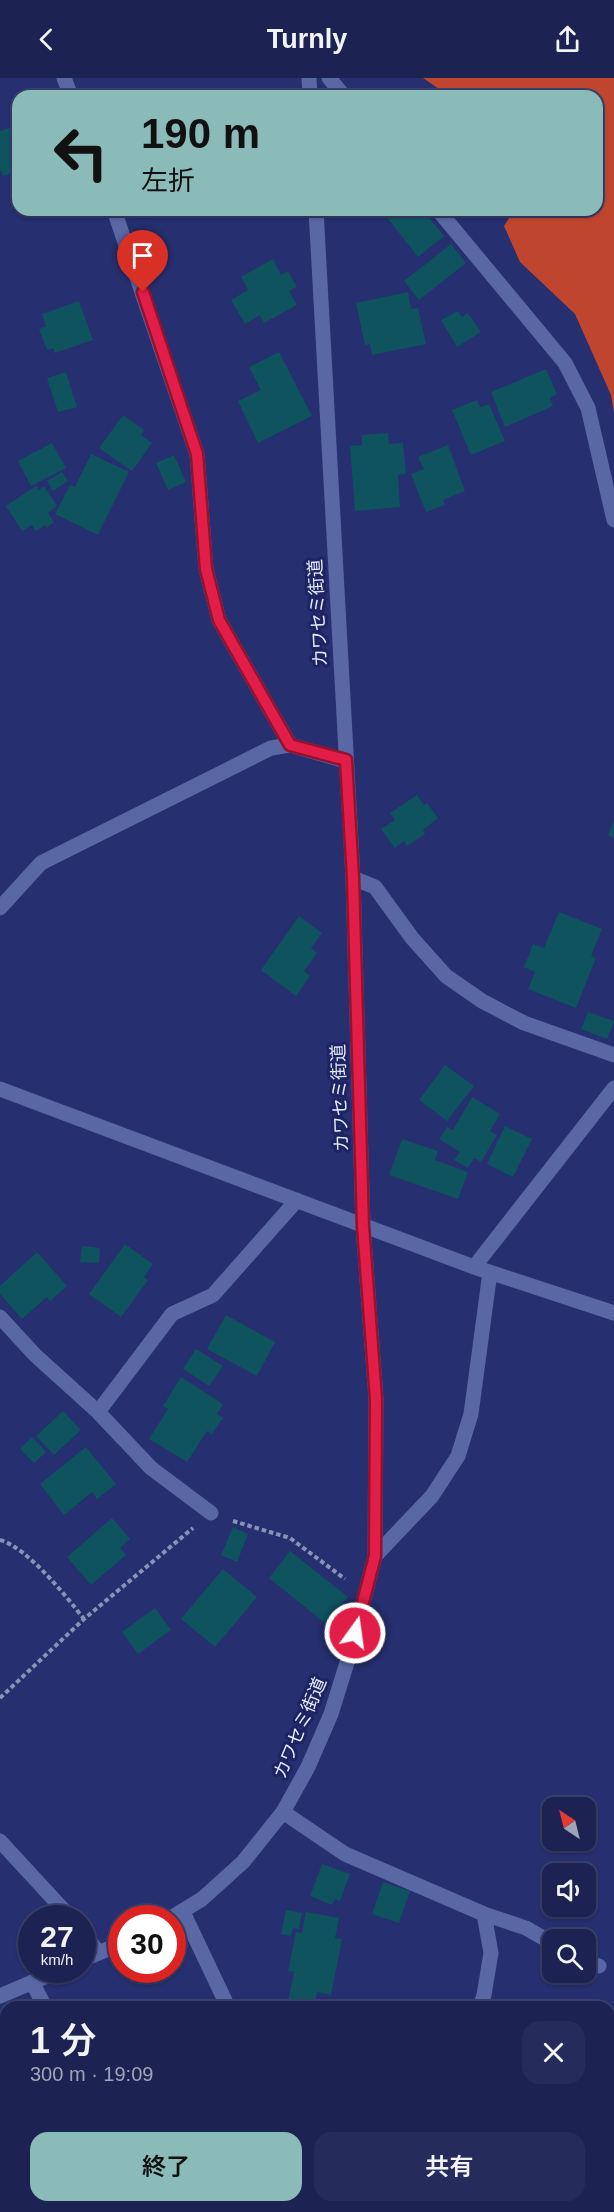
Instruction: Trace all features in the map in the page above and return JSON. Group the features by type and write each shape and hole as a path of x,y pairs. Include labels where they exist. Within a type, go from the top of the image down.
{"street":[{"path":"329,78 339,90"},
{"path":"116,216 197,454 206,569 219,620 290,745"},
{"name":"カワセミ街道","path":"186,1909 202,1899 243,1862 283,1812 308,1767 331,1714 350,1653 375,1556 376,1399 363,1226 353,878 316,216"},
{"path":"443,216 565,363 588,408 614,520"},
{"path":"0,908 41,863 271,748 290,745 346,760"},
{"path":"353,878 375,887 412,938 446,976 482,1001 524,1023 614,1055"},
{"path":"474,1267 614,1088"},
{"path":"0,1089 474,1267 614,1313"},
{"path":"98,1412 172,1314 213,1295 297,1200"},
{"path":"375,1556 432,1496 458,1456 471,1414 490,1272"},
{"path":"0,1317 35,1355 98,1412 151,1468 211,1514"},
{"path":"283,1812 345,1854 484,1914 526,1928 542,1937"},
{"path":"0,1840 59,1905"},
{"path":"482,2001 491,1953 484,1914"},
{"path":"186,1931 225,2001"},
{"path":"96,1949 99,1953"},
{"path":"96,1954 108,1949"},
{"path":"0,1996 30,1983"},
{"path":"33,1983 42,2001"}],"path":[{"path":"0,1698 84,1619 211,1514 290,1539 365,1594"},
{"path":"0,1540 5,1541 31,1560 59,1588 84,1619"}],"shaded area":[{"path":"423,78 614,78 614,413 611,395 575,314 520,262 504,226 510,216 603,216 603,90 440,90"}],"building":[{"path":"12,127 12,173 3,176 0,169 0,131"},
{"path":"386,216 428,216 444,236 418,257"},
{"path":"451,244 466,263 419,300 404,281"},
{"path":"273,259 281,275 288,271 297,287 289,291 297,305 264,323 260,315 245,324 231,300 248,290 241,277"},
{"path":"408,292 411,309 418,308 426,344 372,355 370,344 365,345 356,303"},
{"path":"79,301 93,340 55,353 53,348 47,350 39,329 46,326 42,314"},
{"path":"458,311 462,317 468,313 481,332 457,347 441,320"},
{"path":"279,352 312,416 258,443 238,401 261,390 249,367"},
{"path":"546,369 557,394 550,398 553,406 505,427 491,392"},
{"path":"66,372 77,407 58,412 47,378"},
{"path":"477,400 480,407 489,404 505,441 471,455 452,410"},
{"path":"123,415 144,430 141,435 152,443 132,471 99,448"},
{"path":"388,433 389,444 403,443 406,474 398,475 400,507 355,511 350,446 362,445 362,435"},
{"path":"52,443 66,468 31,486 18,461"},
{"path":"448,445 465,491 443,500 445,505 426,512 411,474 424,469 418,457"},
{"path":"91,454 129,472 98,535 55,514 70,485 75,487"},
{"path":"174,455 186,482 168,490 156,463"},
{"path":"62,472 68,481 53,491 47,481"},
{"path":"36,486 39,490 44,486 57,506 48,513 54,522 36,531 32,525 22,531 6,506"},
{"path":"417,795 424,805 427,803 438,818 423,830 425,834 407,846 404,841 395,848 381,829 395,820 390,813"},
{"path":"614,820 614,838 608,835"},
{"path":"559,912 602,929 591,956 596,958 576,1008 528,989 535,972 524,967 533,944 544,948"},
{"path":"299,916 322,933 311,948 317,953 304,971 310,976 296,996 261,970"},
{"path":"588,1012 614,1021 607,1039 581,1029"},
{"path":"445,1065 474,1086 447,1121 419,1100"},
{"path":"472,1097 500,1114 490,1131 497,1135 481,1162 474,1158 468,1168 454,1160 460,1152 439,1139 447,1127 453,1130"},
{"path":"505,1126 532,1139 513,1177 487,1164"},
{"path":"402,1139 438,1151 435,1160 468,1172 458,1199 389,1175"},
{"path":"125,1244 153,1264 144,1277 148,1280 121,1317 89,1294"},
{"path":"82,1246 100,1248 99,1263 80,1262"},
{"path":"37,1252 67,1286 50,1301 47,1297 22,1319 0,1294 0,1286"},
{"path":"226,1315 275,1342 257,1376 207,1349"},
{"path":"196,1349 223,1366 209,1386 183,1369"},
{"path":"181,1377 223,1404 217,1414 223,1418 212,1434 207,1431 187,1462 149,1439 168,1409 163,1406"},
{"path":"63,1411 81,1430 54,1455 36,1436"},
{"path":"32,1437 46,1452 34,1463 20,1449"},
{"path":"86,1447 116,1484 97,1499 92,1492 64,1515 40,1484"},
{"path":"112,1518 130,1539 120,1548 126,1555 91,1585 67,1557"},
{"path":"233,1527 248,1534 237,1562 221,1555"},
{"path":"290,1551 348,1597 326,1624 269,1578"},
{"path":"223,1569 257,1597 215,1647 181,1619"},
{"path":"155,1608 171,1630 138,1654 122,1632"},
{"path":"322,1864 350,1874 340,1901 335,1899 332,1905 310,1896"},
{"path":"383,1882 410,1891 399,1923 372,1914"},
{"path":"286,1910 302,1913 299,1929 293,1928 291,1936 281,1934"},
{"path":"306,1912 339,1918 335,1938 342,1939 331,1995 317,1992 315,2001 288,2001 294,1972 288,1971 296,1932 302,1933"}],"route":[{"path":"143,292 197,454 206,569 219,620 290,745 346,760 353,878 363,1226 376,1399 375,1556 355,1633"}]}
